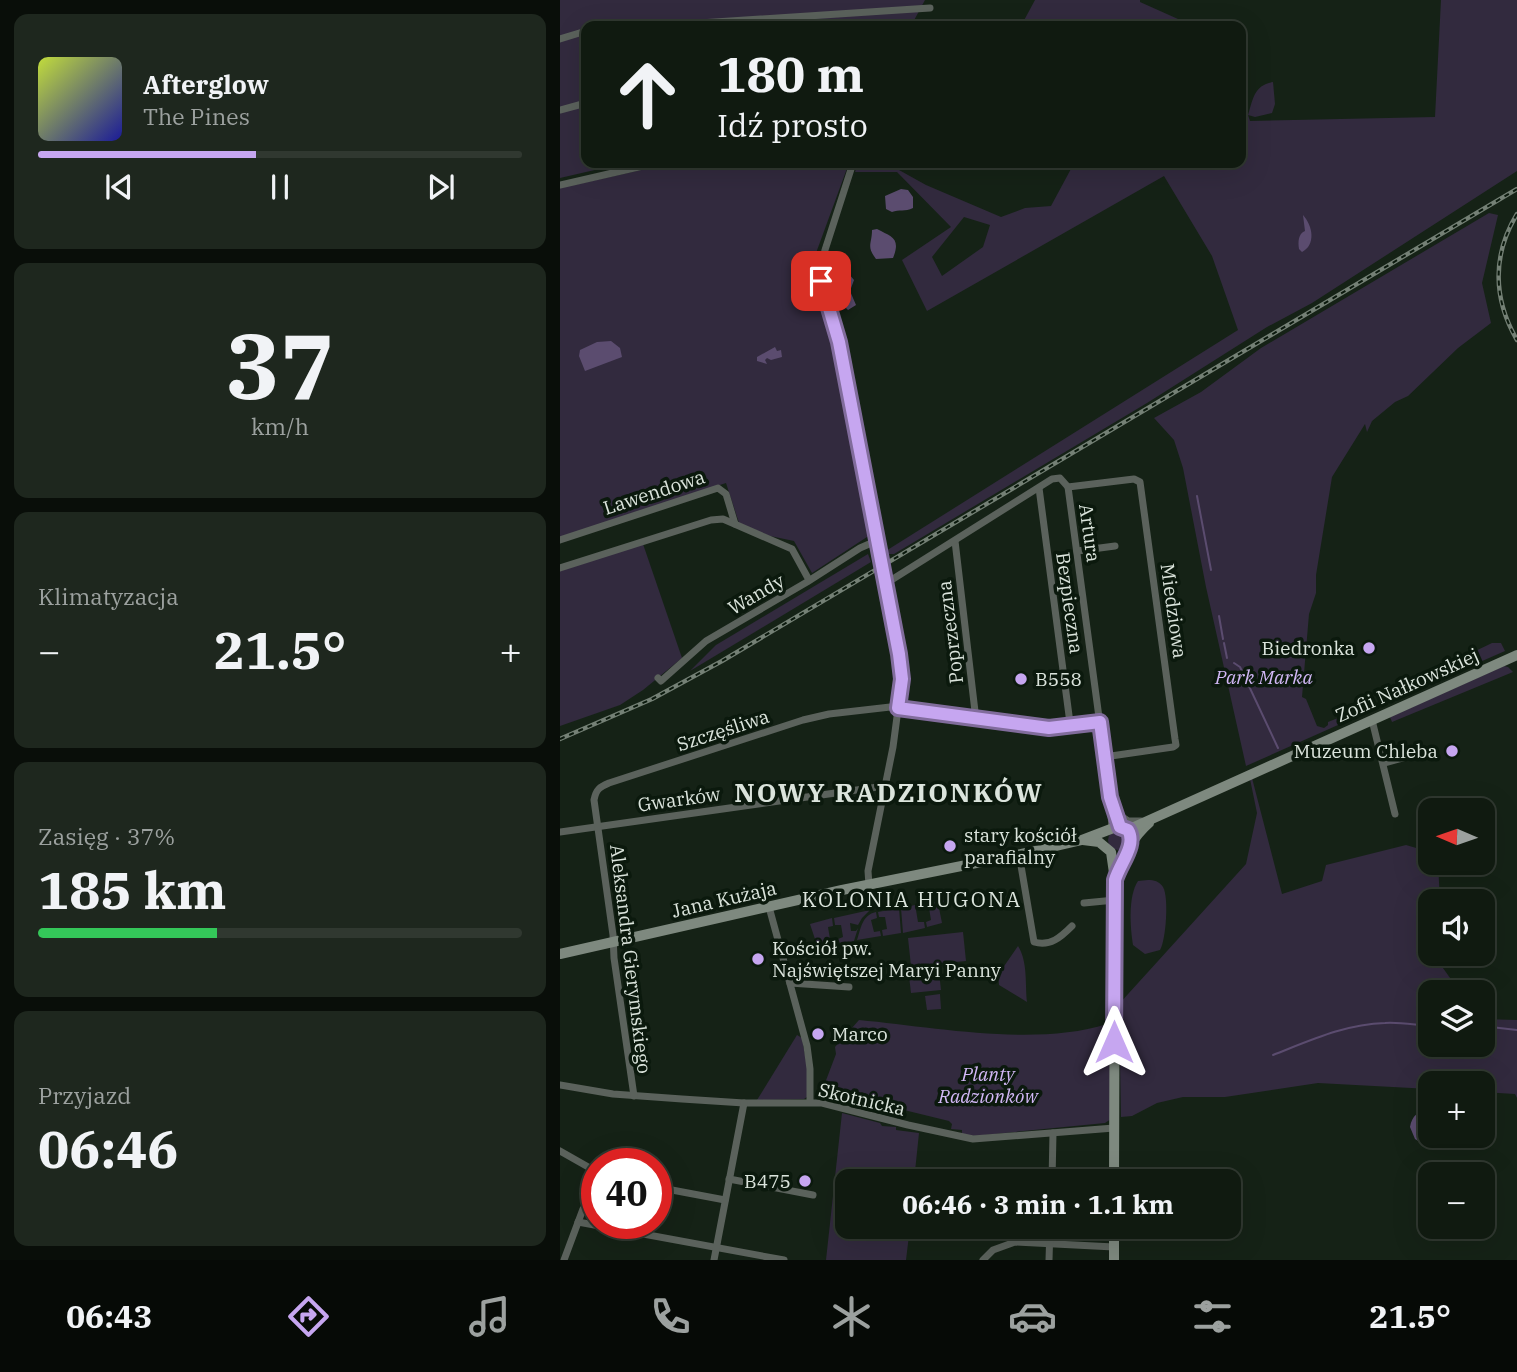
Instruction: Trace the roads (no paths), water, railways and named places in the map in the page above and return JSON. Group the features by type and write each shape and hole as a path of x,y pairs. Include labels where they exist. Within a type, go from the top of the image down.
{"street":[{"path":"878,0 879,11"},
{"path":"729,21 930,8"},
{"path":"560,39 581,33"},
{"path":"560,110 581,104"},
{"path":"560,185 634,168"},
{"path":"851,168 836,213 820,276 839,342 901,668 899,707 868,871 869,885"},
{"name":"Artura","path":"885,584 1057,477 1063,479 1068,487 1116,829"},
{"name":"Miedziowa","path":"1068,487 1134,479 1141,484 1176,745 1104,757"},
{"name":"Lawendowa","path":"560,540 718,488 722,488 726,494 735,524"},
{"name":"Bezpieczna","path":"1039,488 1070,723"},
{"path":"560,568 711,520 723,519 792,549 809,580"},
{"name":"Wandy","path":"658,678 661,681 706,641 876,541"},
{"name":"Poprzeczna","path":"955,541 976,720"},
{"path":"1077,551 1115,546"},
{"name":"Zofii Nałkowskiej","path":"1116,829 1134,827 1517,655"},
{"name":"Szczęśliwa","path":"598,827 594,800 599,787 813,718 899,707 976,720 1049,728 1100,722"},
{"path":"1372,720 1395,814"},
{"path":"1384,763 1410,757"},
{"name":"Gwarków","path":"560,832 885,786"},
{"name":"Artura","path":"1110,799 1115,812 1116,829"},
{"path":"1115,812 1122,819 1134,822 1158,816"},
{"path":"1115,880 1142,829 1158,816"},
{"name":"Aleksandra Gierymskiego","path":"598,827 634,1096"},
{"path":"1114,1169 1115,880 1108,849 1116,829 1131,837 1129,850"},
{"name":"Jana Kużaja","path":"560,954 1018,854 1116,829"},
{"path":"1082,839 1116,854 1129,850"},
{"path":"1018,854 1034,942 1055,942 1072,926"},
{"path":"1084,903 1115,900"},
{"path":"769,907 809,1057 810,1102"},
{"path":"790,983 849,987"},
{"name":"Skotnicka","path":"560,1086 634,1096 744,1103 826,1104 973,1139 1114,1128"},
{"path":"714,1260 744,1103"},
{"path":"1052,1169 1054,1133"},
{"path":"560,1152 581,1163"},
{"path":"729,1179 813,1195"},
{"path":"672,1190 725,1200"},
{"path":"564,1260 581,1215"},
{"path":"578,1222 784,1260"},
{"path":"1049,1239 1049,1260"},
{"path":"1114,1239 1114,1260"},
{"path":"983,1260 993,1250 1010,1243 1114,1247"}],"waterway":[{"path":"1197,496 1211,570"},
{"path":"1219,616 1223,639"},
{"path":"1224,643 1227,658"},
{"path":"1234,663 1240,667 1278,748"},
{"path":"1273,1055 1356,1026 1391,1023 1418,1025"},
{"path":"1495,1027 1517,1030"}],"railway":[{"path":"560,739 652,699 722,661 1517,189"},
{"path":"1517,214 1503,245 1499,277 1503,309 1517,340"}],"place":[{"name":"Biedronka","path":"1369,648"},
{"name":"B558","path":"1021,679"},
{"name":"Muzeum Chleba","path":"1452,751"},
{"name":"stary kościół parafialny","path":"950,846"},
{"name":"Kościół pw. Najświętszej Maryi Panny","path":"758,959"},
{"name":"Marco","path":"818,1034"},
{"name":"B475","path":"805,1181"}],"district":[{"name":"NOWY RADZIONKÓW","path":"889,793"},
{"name":"KOLONIA HUGONA","path":"912,900"}],"park label":[{"name":"Park Marka","path":"1264,677"},
{"name":"Planty Radzionków","path":"988,1085"}]}
